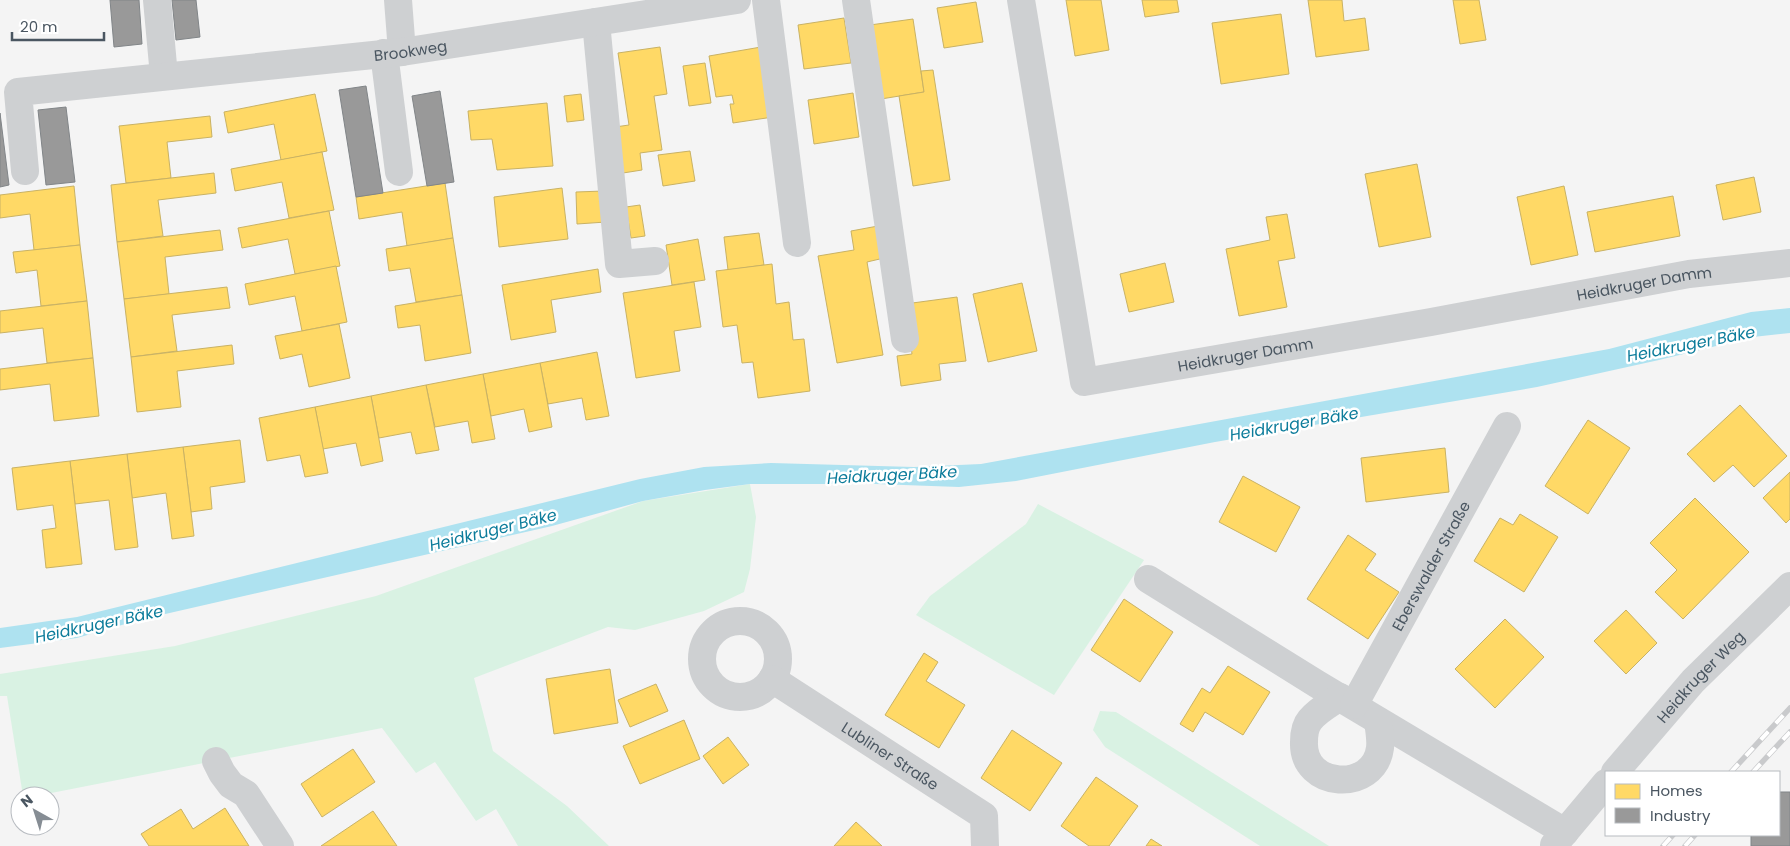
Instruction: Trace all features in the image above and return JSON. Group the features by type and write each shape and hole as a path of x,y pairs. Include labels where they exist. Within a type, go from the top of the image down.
{"street":[{"path":"157,0 164,76"},
{"path":"398,0 393,52 399,172"},
{"name":"Brookweg","path":"26,170 18,92 393,52 596,22 704,2 737,0"},
{"path":"766,0 797,243"},
{"path":"856,0 905,339"},
{"name":"Heidkruger Damm","path":"1021,0 1084,382 1432,322 1689,274 1790,263"},
{"path":"596,22 619,264 655,260"},
{"name":"Eberswalder Straße","path":"1347,701 1507,426"},
{"path":"1148,579 1347,701 1559,839 1605,784"},
{"name":"Heidkruger Weg","path":"1617,771 1692,681 1790,586"},
{"name":"Lubliner Straße","path":"772,679 984,816 985,846"},
{"path":"1347,701 1317,713 1308,722 1304,734 1304,747 1308,760 1315,770 1325,777 1338,780 1352,779 1365,773 1375,762 1380,749 1378,721"},
{"path":"216,761 231,785 246,794 280,846"}],"green space":[{"path":"750,484 756,517 750,569 744,592 704,611 635,630 608,627 474,678 493,751 567,806 609,846 518,846 496,809 476,821 435,762 416,773 382,728 60,791 60,786 21,786 7,696 0,696 0,674 175,646 376,596 643,501"},
{"path":"1038,504 1144,560 1054,695 916,615 930,596 1026,524"},
{"path":"1100,711 1116,712 1329,846 1260,846 1105,747 1093,730"}],"water":[{"name":"Heidkruger Bäke","path":"1790,308 1790,333 1753,337 1537,387 1215,442 1016,481 959,487 876,484 750,484 705,490 643,501 552,526 139,620 77,638 0,648 0,628 77,617 640,479 704,467 771,463 914,467 981,464 1609,349 1751,312"}],"building: Homes":[{"path":"1066,0 1101,0 1109,50 1075,56"},
{"path":"1142,0 1177,0 1179,12 1145,17"},
{"path":"1308,0 1342,0 1344,21 1365,18 1369,50 1316,57"},
{"path":"1453,0 1479,0 1486,40 1460,44"},
{"path":"976,2 983,42 944,48 937,8"},
{"path":"1281,14 1289,74 1221,84 1212,23"},
{"path":"844,18 851,63 804,69 798,25"},
{"path":"913,19 924,92 881,99 870,25"},
{"path":"660,47 667,94 654,96 662,150 640,153 642,170 623,173 615,127 629,125 618,53"},
{"path":"761,47 773,117 733,123 730,104 734,104 732,95 716,97 709,56"},
{"path":"705,63 711,103 689,106 683,66"},
{"path":"933,70 950,180 913,186 899,96 924,92 921,71"},
{"path":"853,93 859,137 814,144 808,100"},
{"path":"315,94 327,151 281,160 274,124 228,133 224,112"},
{"path":"581,94 584,120 567,122 564,96"},
{"path":"547,103 553,166 497,170 492,139 471,140 468,111"},
{"path":"210,116 212,137 167,142 171,178 126,183 119,126"},
{"path":"690,151 695,181 663,186 658,155"},
{"path":"322,152 334,210 289,218 282,182 235,191 231,169"},
{"path":"1417,164 1431,237 1379,247 1365,174"},
{"path":"214,173 216,193 158,200 163,236 117,242 111,185"},
{"path":"1754,177 1761,212 1723,220 1716,185"},
{"path":"445,183 453,238 407,246 402,212 359,219 356,197"},
{"path":"74,186 80,245 34,250 30,214 0,218 0,195"},
{"path":"1564,186 1578,255 1531,265 1517,197"},
{"path":"562,188 568,239 499,247 494,197"},
{"path":"604,191 606,222 577,224 576,192"},
{"path":"1673,196 1680,236 1595,252 1587,212"},
{"path":"640,205 645,236 631,238 626,207"},
{"path":"329,211 340,266 295,274 288,239 242,248 238,228"},
{"path":"1287,214 1295,258 1278,261 1287,307 1239,316 1226,249 1270,240 1266,217"},
{"path":"878,226 884,258 867,262 883,355 837,363 818,256 854,250 851,231"},
{"path":"220,230 223,250 165,257 169,294 124,299 117,242"},
{"path":"759,233 764,265 728,270 724,237"},
{"path":"453,238 462,295 416,302 410,268 389,271 386,249"},
{"path":"698,239 705,280 672,285 666,245"},
{"path":"80,245 87,301 41,306 37,270 16,273 13,252"},
{"path":"1165,263 1174,302 1129,312 1120,274"},
{"path":"772,264 776,304 789,302 793,340 804,339 810,391 758,398 753,362 742,363 737,325 723,327 716,271"},
{"path":"336,266 347,322 302,331 295,296 249,305 245,284"},
{"path":"598,269 601,292 551,300 556,332 511,340 502,285"},
{"path":"694,282 701,327 674,331 680,371 636,378 623,293"},
{"path":"1022,283 1037,351 988,362 973,294"},
{"path":"227,287 230,308 172,315 177,351 131,357 124,299"},
{"path":"462,295 471,353 425,361 420,325 398,328 395,306"},
{"path":"957,297 966,361 939,364 941,380 901,386 897,356 912,354 905,304"},
{"path":"87,301 93,358 47,363 43,328 0,333 0,311"},
{"path":"339,324 350,378 309,387 302,354 280,359 275,336"},
{"path":"232,345 234,364 177,371 181,407 137,412 131,357"},
{"path":"597,352 609,416 586,420 582,398 548,404 540,363"},
{"path":"93,358 99,416 54,421 50,384 0,390 0,369"},
{"path":"540,363 552,427 529,432 524,409 491,416 483,374"},
{"path":"483,374 495,439 472,443 468,421 435,427 426,385"},
{"path":"426,385 439,450 416,454 411,432 379,438 371,396"},
{"path":"371,396 383,461 361,466 356,443 323,449 315,407"},
{"path":"1740,405 1787,456 1754,487 1733,465 1714,482 1687,454"},
{"path":"315,407 328,473 305,477 300,455 267,461 259,418"},
{"path":"1588,420 1630,448 1588,514 1545,486"},
{"path":"240,440 245,482 210,487 212,509 191,512 183,447"},
{"path":"183,447 194,536 172,539 166,493 132,498 127,454"},
{"path":"1445,448 1449,492 1366,502 1361,458"},
{"path":"127,454 138,547 115,550 109,500 75,504 70,461"},
{"path":"70,461 82,564 46,568 42,530 56,528 53,505 17,510 12,468"},
{"path":"1790,472 1790,519 1786,523 1763,498"},
{"path":"1243,476 1300,507 1276,552 1219,522"},
{"path":"1695,498 1749,552 1683,619 1655,592 1677,570 1650,543"},
{"path":"1520,514 1558,537 1524,592 1474,561 1500,518 1513,525"},
{"path":"1348,535 1376,554 1365,570 1399,592 1368,639 1307,599"},
{"path":"1124,599 1173,632 1140,682 1091,650"},
{"path":"1626,610 1657,643 1626,674 1594,641"},
{"path":"1505,619 1544,657 1495,708 1455,669"},
{"path":"924,653 938,662 926,681 965,705 939,748 885,715"},
{"path":"1228,666 1270,692 1243,735 1205,712 1193,732 1180,724 1202,688 1210,693"},
{"path":"610,669 618,723 554,734 546,679"},
{"path":"656,684 668,711 630,727 618,700"},
{"path":"684,720 700,759 640,784 623,746"},
{"path":"1012,730 1062,763 1030,811 981,778"},
{"path":"728,737 749,765 723,784 703,756"},
{"path":"353,749 375,782 322,817 301,784"},
{"path":"1096,777 1138,806 1109,846 1089,846 1061,826"},
{"path":"225,808 249,846 149,846 141,834 181,809 193,829"},
{"path":"373,811 397,846 321,846"},
{"path":"856,822 882,846 834,846"},
{"path":"1151,839 1162,846 1146,846"}],"building: Industry":[{"path":"110,0 139,0 142,44 114,47"},
{"path":"172,0 196,0 200,37 176,40"},
{"path":"366,86 383,193 356,197 339,90"},
{"path":"440,91 454,182 427,186 412,96"},
{"path":"66,107 75,182 46,185 38,110"},
{"path":"0,113 9,185 0,187"},
{"path":"1780,792 1790,792 1790,846 1751,846 1751,836 1780,836"}],"railway":[{"path":"1732,771 1790,708"},
{"path":"1754,771 1790,732"},
{"path":"1663,846 1672,836"},
{"path":"1685,846 1694,836"}]}
